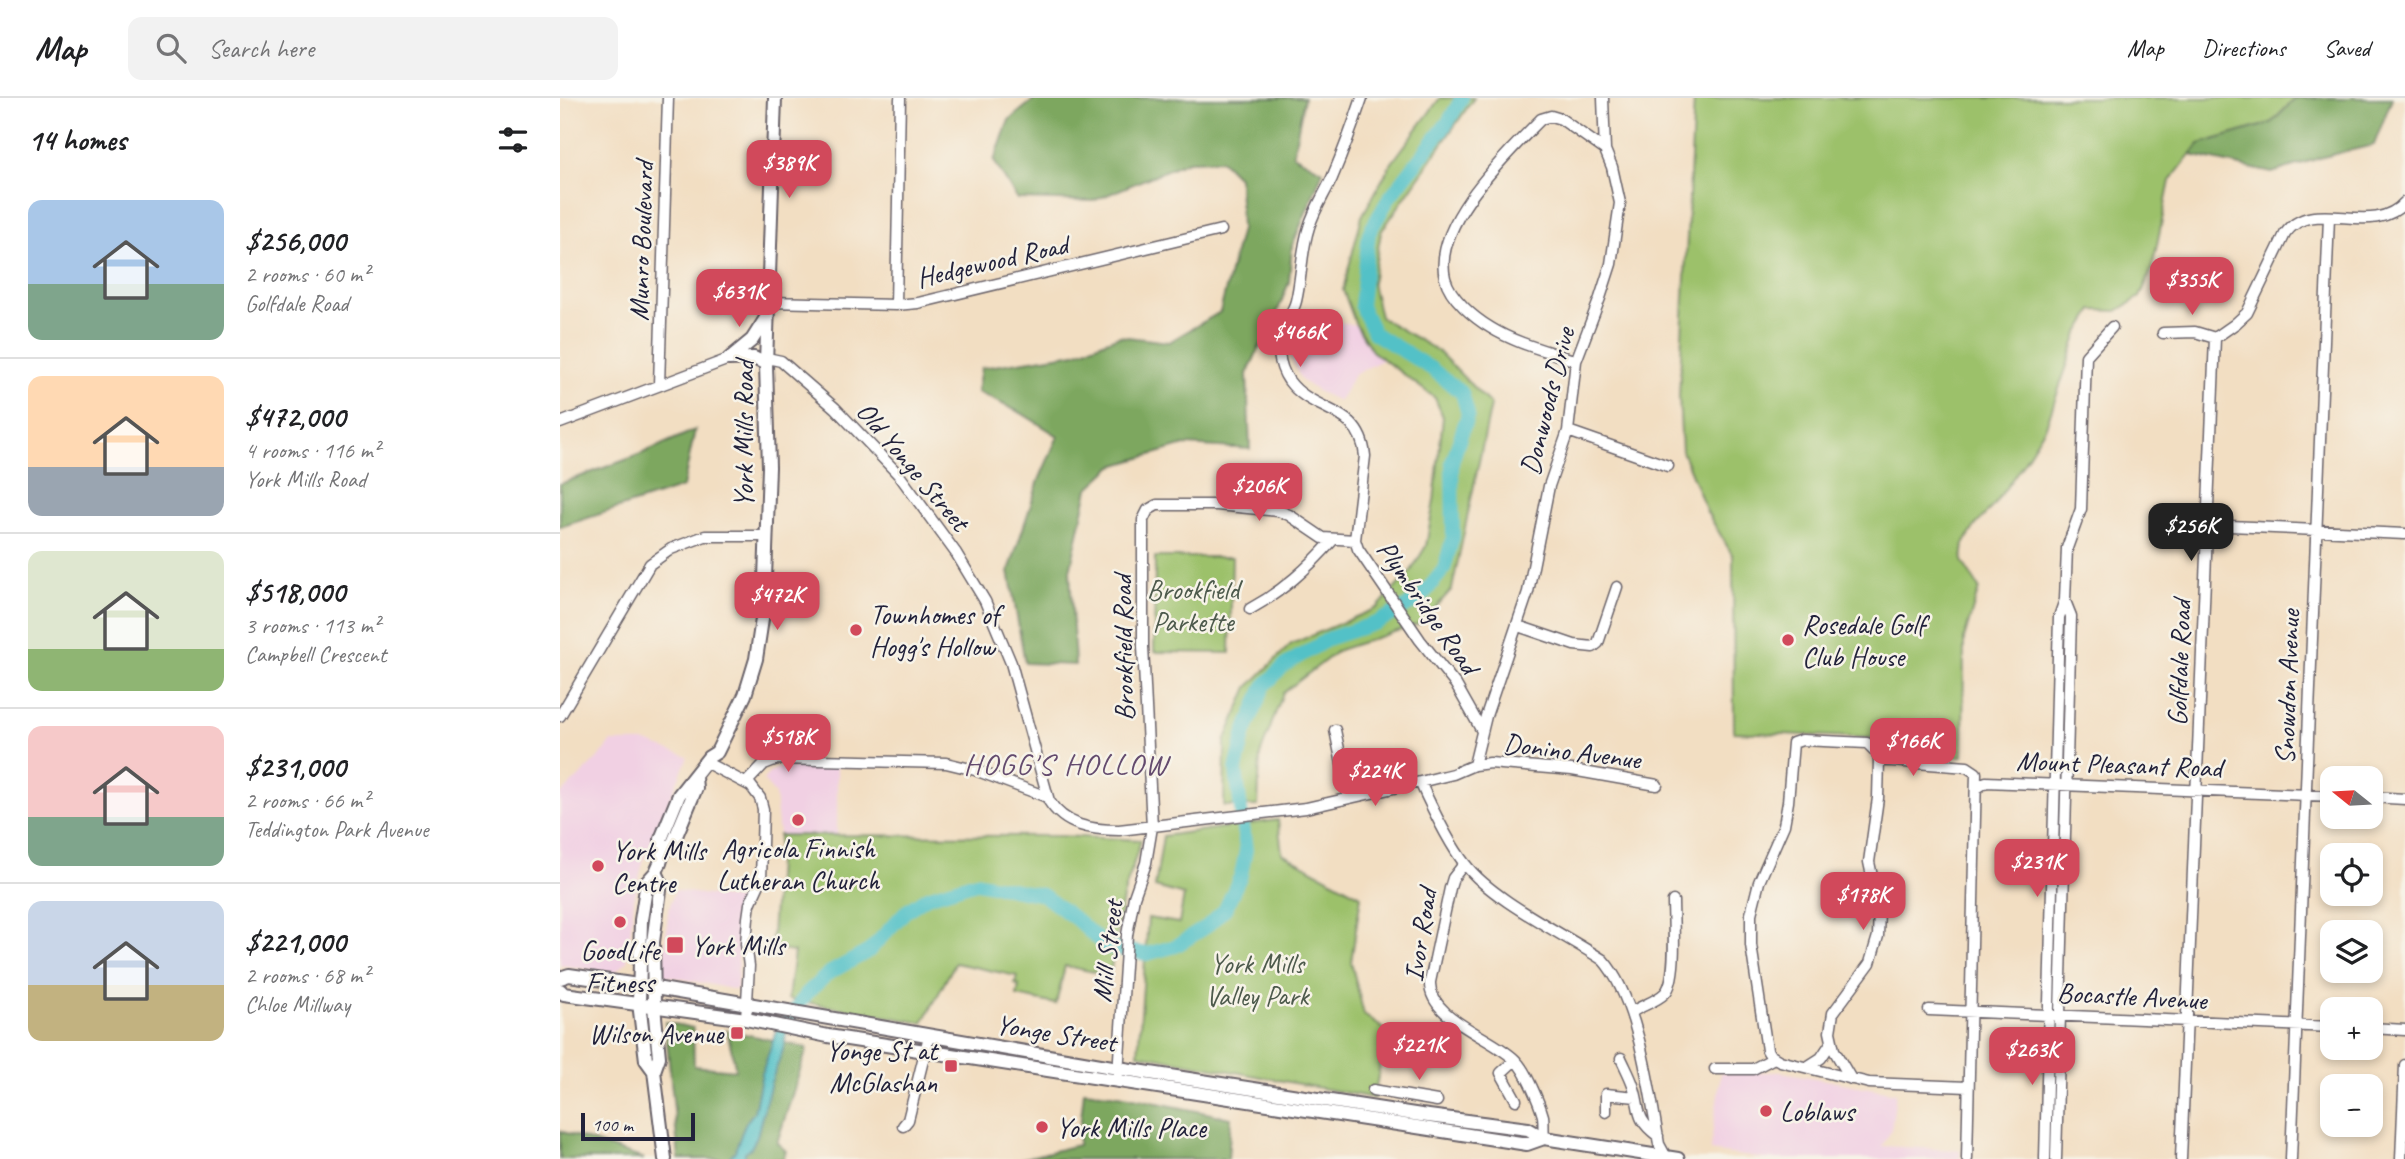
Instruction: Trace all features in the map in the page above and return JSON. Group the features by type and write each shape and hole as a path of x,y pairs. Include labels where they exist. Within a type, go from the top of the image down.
{"main road":[{"name":"York Mills Road","path":"638,985 642,906 647,882 656,872 663,853 673,842 696,788 695,777 707,759 717,752 730,728 745,695 756,659 764,606 767,536 769,467 766,361 775,98"},
{"path":"729,359 752,340 768,316"},
{"path":"729,359 742,352 750,352 766,361"},
{"name":"York Mills Road","path":"654,988 653,942 661,883 656,872"},
{"name":"Yonge Street","path":"560,978 569,975 638,985 1392,1117 1527,1144 1544,1138 1672,1158"},
{"path":"638,985 646,1060 654,1071"},
{"path":"654,988 659,1057 654,1071 665,1159"},
{"name":"Yonge Street","path":"560,990 564,993 746,1020 828,1036 1117,1082 1392,1117"}],"street":[{"name":"Munro Boulevard","path":"659,386 668,98"},
{"path":"896,305 900,98"},
{"name":"Plymbridge Road","path":"1362,98 1345,148 1309,225 1297,299 1281,332 1278,348 1282,367 1291,383 1305,396 1350,421 1364,443 1364,473 1355,540 1382,586 1456,685 1482,731"},
{"name":"Donwoods Drive","path":"1474,765 1482,731 1518,626 1536,557 1549,486 1568,431 1580,345 1601,298 1617,234 1620,203 1612,167 1605,150 1603,98"},
{"path":"1576,361 1516,340 1491,328 1469,311 1455,296 1445,279 1444,256 1452,228 1469,199 1541,119 1551,116 1561,119 1605,150"},
{"path":"2163,333 2195,332 2215,338 2235,324 2247,313 2285,234 2293,225 2309,218 2383,218 2397,211 2405,202"},
{"name":"Snowdon Avenue","path":"2291,1159 2329,217"},
{"name":"Hedgewood Road","path":"769,302 896,305 918,303 1221,230"},
{"path":"2045,1159 2054,1015 2061,785 2071,616 2065,600 2067,548 2081,509 2085,361 2094,344 2112,327"},
{"name":"Golfdale Road","path":"2181,1159 2215,338"},
{"path":"560,423 729,359"},
{"name":"Old Yonge Street","path":"766,361 780,361 835,408 899,475 956,553 985,601 1011,663 1047,797 1060,815 1077,825 1110,830 1152,827"},
{"path":"1568,431 1668,466"},
{"name":"Brookfield Road","path":"1152,827 1143,646 1143,520 1148,510 1157,505 1261,508 1289,515 1323,538 1332,540"},
{"path":"2208,525 2405,534"},
{"path":"560,716 650,564 671,549 705,536 767,536"},
{"path":"1250,609 1289,584 1332,540 1355,540"},
{"path":"1518,626 1574,645 1593,647 1598,643 1617,587"},
{"path":"1335,730 1349,798"},
{"path":"1851,1079 1831,1043 1830,1032 1833,1013 1864,974 1877,945 1879,915 1869,862 1878,798 1879,760 1877,753 1867,743 1802,740 1793,743 1784,825 1757,889 1750,923 1765,1045 1774,1058 1851,1079 1869,1083 1968,1087"},
{"path":"707,759 746,783 756,792 764,809 761,880 750,904 748,918 746,1020"},
{"path":"746,783 765,764 776,759 919,761 962,766 1047,797"},
{"name":"Mount Pleasant Road","path":"1879,760 1967,768 1976,774 1977,788"},
{"name":"Donino Avenue","path":"1152,827 1297,809 1420,782 1474,765 1490,763 1629,778 1657,785"},
{"path":"1420,782 1464,864 1508,901 1603,960 1613,971 1632,1012 1658,1136 1672,1158"},
{"name":"Mount Pleasant Road","path":"1977,788 1983,782 2320,796"},
{"path":"1967,1159 1974,799 1977,788"},
{"path":"2384,798 2405,799"},
{"name":"Mill Street","path":"1117,1082 1127,935 1134,897 1146,863 1152,827"},
{"name":"Ivor Road","path":"1464,864 1452,878 1430,982 1431,995 1436,1004 1515,1060 1525,1075 1542,1114 1544,1138"},
{"path":"1632,1012 1639,1006 1658,999 1670,986 1673,964 1673,901"},
{"name":"Bocastle Avenue","path":"1929,1010 2320,1027"},
{"path":"2054,1015 2056,1159"},
{"path":"2383,1029 2405,1030"},
{"path":"903,1126 908,1120 929,1036"},
{"path":"1807,1067 1821,1058 1831,1043"},
{"path":"1621,1058 1633,1083 1644,1126 1658,1136"},
{"path":"1716,1069 1753,1069 1774,1058"},
{"path":"1515,1060 1501,1073 1516,1100"},
{"path":"2401,1159 2405,1065"},
{"path":"1373,1090 1437,1101"},
{"path":"1392,1117 1395,1093"},
{"path":"1606,1111 1606,1094 1636,1097"}],"shaded area":[{"path":"1299,316 1356,325 1382,360 1354,375 1339,401 1301,380 1290,355 1289,340 1292,326"},
{"path":"611,742 646,742 688,757 644,858 634,899 627,962 614,973 560,965 560,795"},
{"path":"837,766 837,835 779,835 775,794 763,780 770,772 780,767"},
{"path":"675,890 740,900 737,990 663,975 668,911"},
{"path":"1782,1072 1896,1093 1891,1131 1882,1146 1960,1150 1960,1159 1765,1159 1710,1151 1721,1073"}],"green space":[{"path":"1036,98 1304,98 1293,155 1323,171 1292,246 1289,282 1269,333 1247,374 1250,449 1185,445 1113,466 1088,489 1070,571 1075,665 1025,663 1009,571 1039,480 1058,436 1021,413 977,392 981,368 1075,353 1119,336 1169,342 1220,312 1241,229 1239,178 1221,160 1188,161 1093,201 1017,199 994,161 1009,120"},
{"path":"1440,98 1474,98 1381,232 1372,283 1380,317 1438,351 1491,405 1452,589 1422,623 1339,650 1283,693 1260,755 1258,806 1224,806 1225,741 1248,687 1291,644 1377,608 1411,571 1426,546 1443,417 1435,398 1372,351 1356,325 1343,290 1362,216 1391,164"},
{"path":"1694,98 2296,98 2271,123 2199,144 2170,181 2152,269 2140,297 2117,311 2093,310 2078,334 2046,426 2022,465 1964,544 1962,561 1979,588 1964,639 1963,756 1890,755 1872,738 1734,732 1733,556 1707,512 1682,451 1679,396"},
{"path":"2296,98 2392,98 2374,145 2272,173 2191,155 2199,144 2271,123"},
{"path":"695,430 683,487 560,527 560,484 636,456"},
{"name":"Brookfield Parkette","path":"1155,557 1232,557 1230,653 1154,652"},
{"name":"York Mills Valley Park","path":"1278,820 1282,853 1361,896 1351,962 1364,1015 1434,1064 1382,1054 1374,1098 1138,1054 1148,918 1179,923 1184,895 1155,887 1163,836"},
{"path":"779,835 1061,836 1141,840 1123,897 1111,969 1099,973 1065,966 1056,1004 1017,996 1017,976 955,963 923,1023 788,999 794,952 771,949"},
{"path":"665,1022 693,1028 694,1066 736,1070 727,1030 807,1048 777,1143 786,1151 783,1159 679,1159"},
{"path":"1084,1091 1119,1095 1231,1118 1228,1159 1021,1159 1078,1145"},
{"path":"560,1131 644,1159 560,1159"}],"water":[{"path":"801,1002 786,1035 757,1136 751,1148 745,1152 745,1159 728,1159 735,1151 745,1124 754,1112 762,1073 778,1025 784,1013"}],"waterway":[{"path":"791,1015 808,992 829,973 869,951 905,912 927,897 976,882 1043,895 1078,921 1106,947 1147,954 1176,946 1206,927 1225,909 1241,875 1246,850 1236,770 1244,735 1264,686 1285,665 1330,638 1376,623 1420,599 1444,569 1453,537 1452,462 1468,414 1462,393 1432,369 1374,333 1361,306 1369,233 1389,198 1448,122 1462,98"}],"place":[{"name":"Townhomes of Hogg's Hollow","path":"856,630"},
{"name":"Rosedale Golf Club House","path":"1788,640"},
{"name":"Agricola Finnish Lutheran Church","path":"798,820"},
{"name":"York Mills Centre","path":"598,866"},
{"name":"GoodLife Fitness","path":"620,922"},
{"name":"York Mills","path":"675,945"},
{"name":"Wilson Avenue","path":"737,1033"},
{"name":"Yonge St at McGlashan","path":"951,1066"},
{"name":"Loblaws","path":"1766,1111"},
{"name":"York Mills Place","path":"1042,1127"}],"district":[{"name":"HOGG'S HOLLOW","path":"1066,764"}]}
